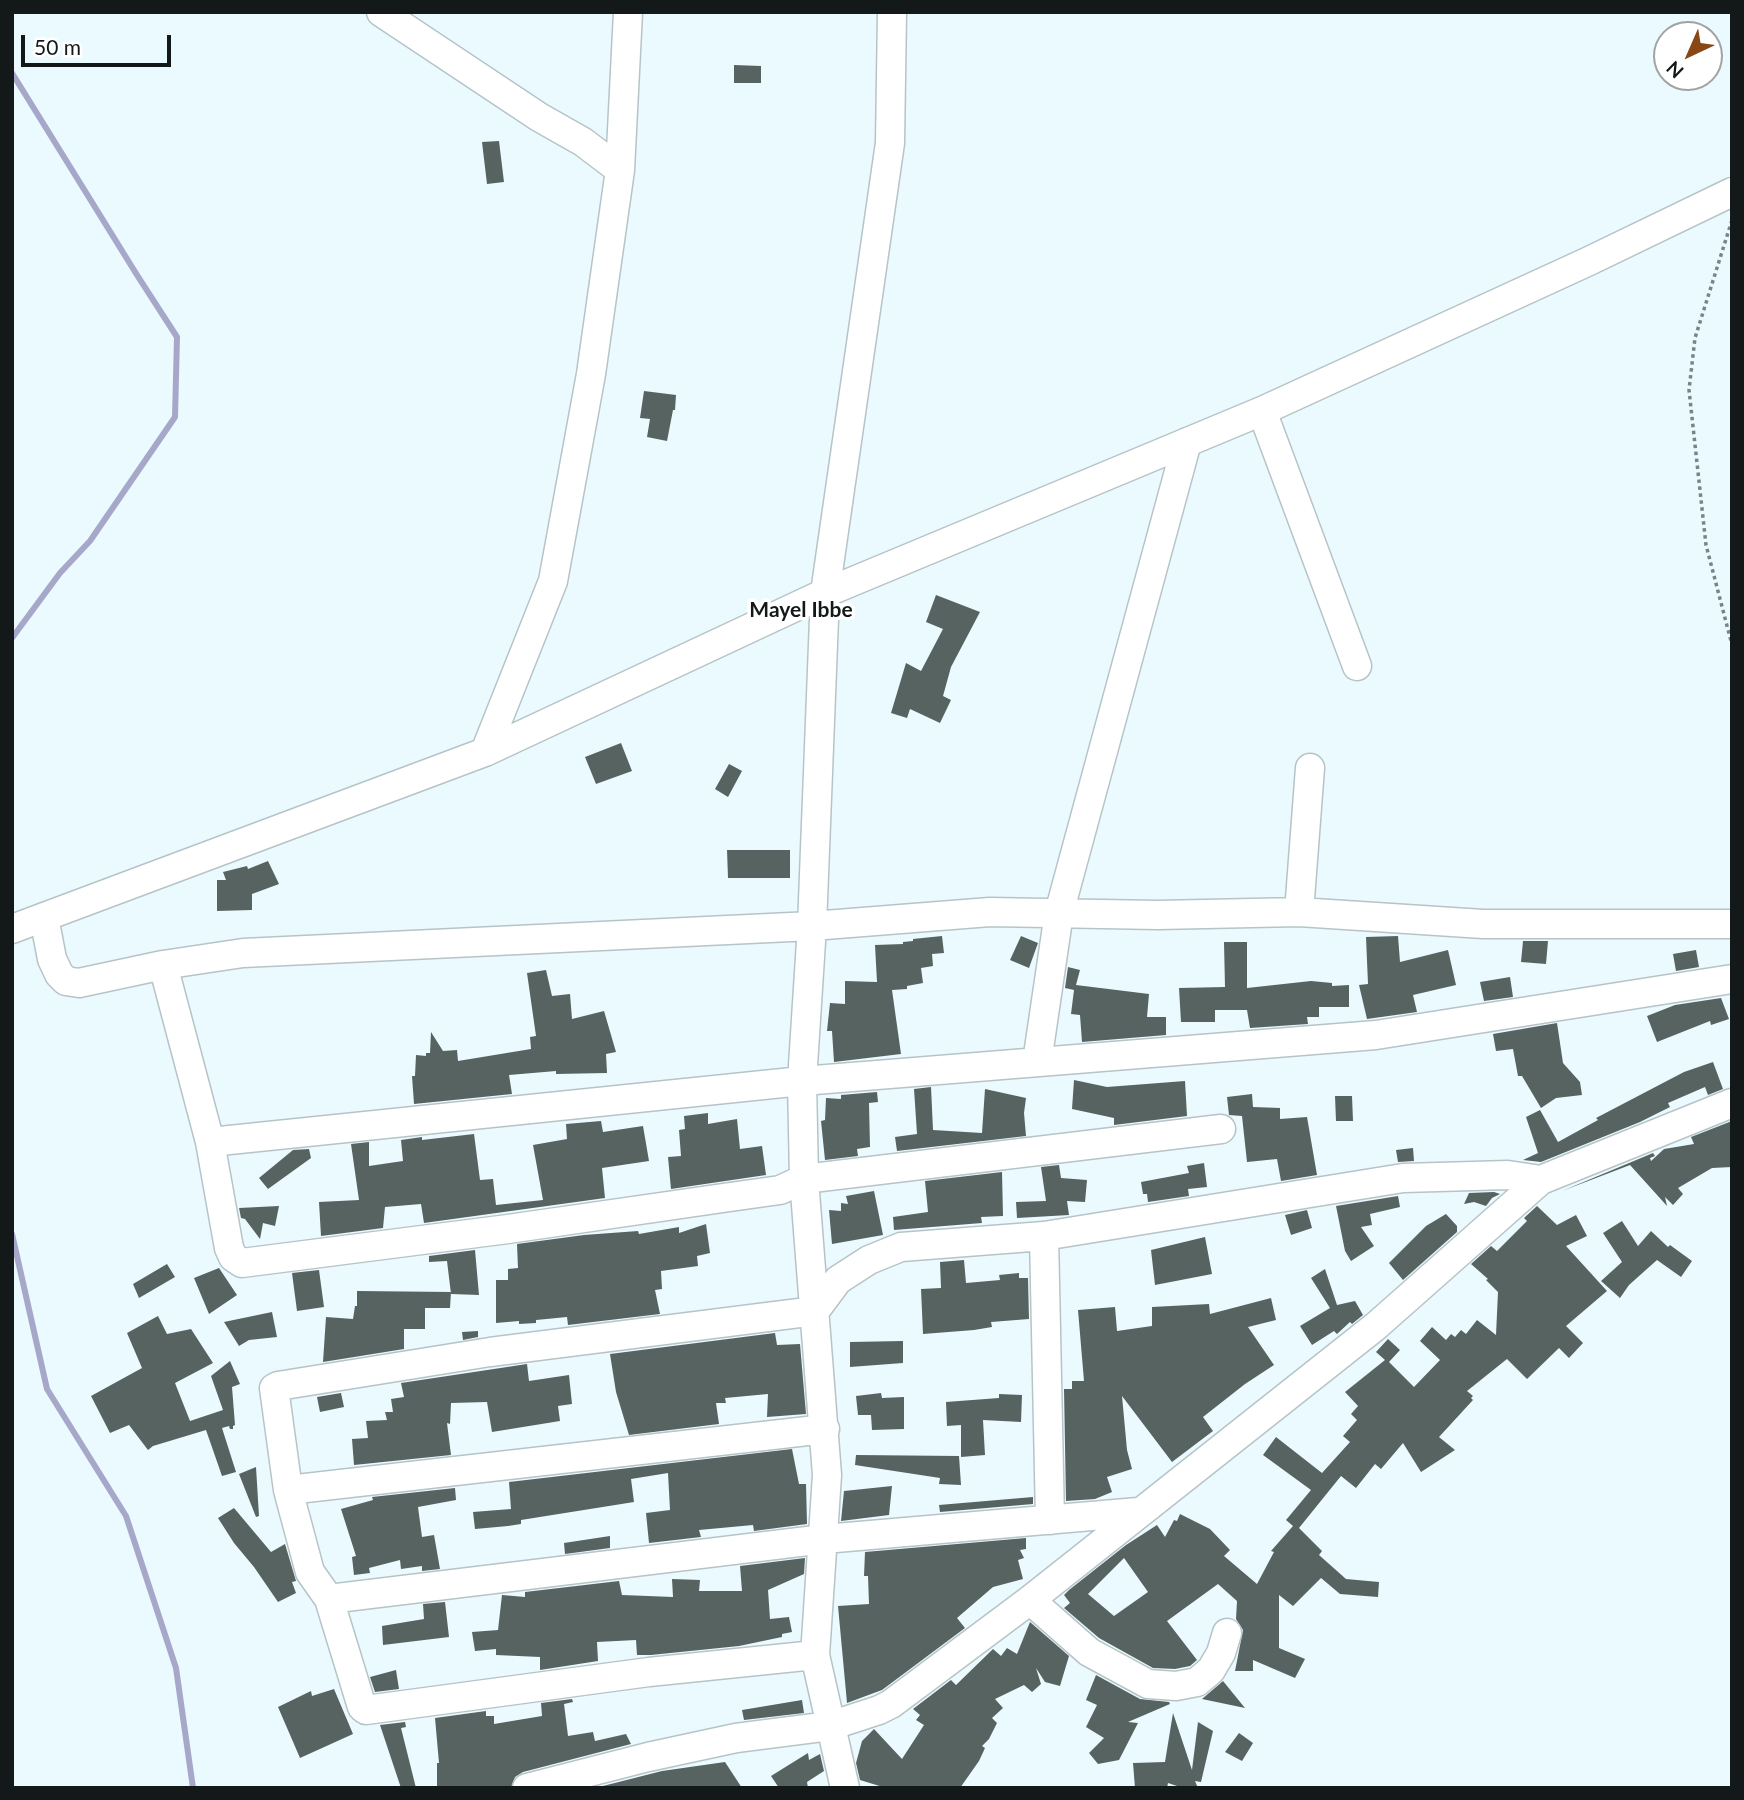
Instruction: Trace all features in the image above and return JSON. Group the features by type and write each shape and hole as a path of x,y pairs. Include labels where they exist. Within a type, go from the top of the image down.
{"street":[{"path":"380,12 539,117 583,142 620,170"},
{"path":"485,752 553,581 591,374 620,170 628,12"},
{"path":"845,1788 815,1655 827,1475 804,1179 802,1081 812,926 825,593 890,143 892,12"},
{"path":"12,929 485,752 825,593 1262,411 1587,262 1732,192"},
{"path":"1262,411 1357,666"},
{"path":"1037,1062 1059,913 1187,442"},
{"path":"1299,912 1310,768"},
{"path":"44,917 52,959 59,974 66,981 79,983 163,964 243,953 812,926 990,912 1158,915 1299,912 1483,924 1732,924"},
{"path":"163,964 210,1142 229,1248 233,1257 243,1263 780,1190 804,1179 1220,1129"},
{"path":"210,1142 802,1081 1376,1035 1732,979"},
{"path":"527,1788 736,1738 830,1726 879,1710 901,1698 1030,1600 1376,1326 1541,1180 1732,1103"},
{"path":"815,1655 649,1672 373,1711 362,1707 329,1599 310,1572 288,1490 274,1388 490,1352 815,1311 838,1279 869,1260 901,1247 1044,1236 1403,1178 1508,1175 1541,1180"},
{"path":"1044,1236 1050,1520"},
{"path":"288,1490 825,1429"},
{"path":"329,1599 824,1539 1138,1512"},
{"path":"1030,1600 1089,1652 1148,1684 1175,1686 1197,1682 1211,1670 1221,1653 1227,1633"}],"path":[{"path":"1732,219 1695,338 1689,390 1706,545 1732,645"}],"building":[{"path":"734,65 761,66 761,83 734,83"},
{"path":"499,141 504,182 487,184 482,142"},
{"path":"644,391 676,395 667,441 647,437 650,419 640,418"},
{"path":"936,595 980,612 951,667 943,696 951,700 940,723 910,709 907,718 891,713 906,663 921,671 943,629 926,622"},
{"path":"621,743 632,771 596,784 585,757"},
{"path":"729,764 742,771 728,797 715,789"},
{"path":"727,850 790,850 790,878 728,878"},
{"path":"268,861 279,884 252,894 252,910 217,911 217,880 226,880 223,872 247,866 248,869"},
{"path":"942,936 944,953 932,954 933,966 921,968 923,983 907,986 907,989 892,990 901,1054 834,1062 832,1031 827,1031 830,1003 845,1004 845,981 877,982 875,945 903,944 913,939"},
{"path":"1021,936 1038,943 1029,968 1010,960"},
{"path":"1398,936 1400,962 1448,950 1456,985 1413,995 1417,1012 1367,1019 1359,985 1368,984 1366,937"},
{"path":"1523,941 1548,941 1546,964 1521,962"},
{"path":"1224,942 1247,942 1247,988 1311,981 1332,983 1332,986 1349,985 1349,1007 1319,1007 1319,1017 1307,1017 1308,1024 1250,1028 1247,1010 1215,1010 1215,1022 1181,1022 1179,988 1225,987"},
{"path":"1696,950 1699,967 1676,971 1673,954"},
{"path":"1068,967 1080,970 1076,985 1149,994 1147,1017 1166,1017 1166,1035 1082,1042 1080,1015 1071,1014 1074,990 1065,988"},
{"path":"546,970 552,996 570,994 572,1019 604,1011 616,1052 606,1054 607,1073 556,1074 556,1071 509,1075 512,1094 414,1104 412,1076 415,1076 416,1055 426,1056 426,1053 430,1053 431,1032 443,1051 457,1050 458,1061 531,1049 530,1037 536,1036 527,973"},
{"path":"1510,977 1513,997 1484,1001 1480,982"},
{"path":"1721,998 1729,1019 1711,1025 1710,1021 1657,1042 1647,1016 1675,1005"},
{"path":"1557,1023 1563,1063 1580,1082 1582,1095 1556,1098 1541,1108 1522,1076 1518,1076 1513,1049 1496,1051 1493,1034"},
{"path":"1713,1062 1723,1089 1708,1095 1705,1087 1668,1103 1670,1107 1640,1122 1541,1162 1523,1160 1538,1153 1526,1117 1540,1110 1558,1142 1598,1120 1596,1118 1684,1072"},
{"path":"1074,1080 1107,1087 1185,1081 1187,1116 1114,1125 1114,1118 1072,1109"},
{"path":"931,1087 933,1130 982,1133 985,1089 1026,1098 1026,1136 897,1151 895,1137 917,1134 914,1089"},
{"path":"877,1092 878,1102 869,1103 870,1147 857,1149 858,1156 825,1160 821,1121 825,1120 826,1098 841,1099 841,1095"},
{"path":"1252,1094 1253,1107 1280,1108 1280,1119 1307,1117 1317,1175 1281,1181 1277,1159 1247,1162 1242,1116 1229,1115 1227,1097"},
{"path":"1335,1096 1352,1096 1353,1121 1336,1121"},
{"path":"708,1113 708,1124 737,1119 740,1149 762,1146 766,1175 671,1189 668,1157 681,1156 679,1130 685,1129 684,1116"},
{"path":"601,1121 603,1132 643,1126 649,1161 602,1168 605,1198 424,1223 421,1204 385,1207 383,1228 321,1236 319,1202 359,1200 351,1144 369,1142 369,1166 403,1161 401,1140 474,1134 480,1180 493,1179 496,1205 543,1200 533,1145 567,1139 566,1124"},
{"path":"1732,1121 1732,1167 1712,1168 1678,1188 1683,1194 1673,1205 1665,1197 1667,1206 1630,1165 1562,1191 1653,1153 1655,1156 1650,1158 1651,1161 1664,1149 1694,1144 1691,1137"},
{"path":"1413,1148 1414,1161 1398,1162 1396,1150"},
{"path":"309,1149 311,1158 268,1189 259,1178 293,1150"},
{"path":"1204,1163 1207,1187 1188,1189 1189,1196 1148,1202 1147,1194 1143,1194 1141,1182 1189,1173 1187,1166"},
{"path":"1059,1165 1061,1178 1087,1180 1085,1202 1067,1201 1069,1215 1017,1218 1016,1202 1046,1201 1041,1167"},
{"path":"1002,1172 1003,1216 981,1217 982,1223 894,1230 893,1217 928,1212 925,1181"},
{"path":"874,1191 883,1235 832,1244 829,1210 841,1211 841,1203 848,1204 846,1196"},
{"path":"1469,1193 1500,1194 1492,1198 1486,1206 1474,1202 1464,1204"},
{"path":"1398,1196 1400,1207 1370,1214 1372,1225 1361,1227 1374,1246 1351,1261 1345,1251 1336,1206"},
{"path":"279,1206 275,1226 263,1223 260,1239 245,1219 241,1218 239,1208"},
{"path":"1537,1206 1557,1225 1576,1215 1587,1236 1566,1246 1607,1291 1566,1326 1583,1343 1569,1358 1559,1348 1527,1379 1507,1359 1467,1391 1473,1396 1473,1400 1439,1437 1455,1450 1421,1472 1403,1443 1381,1469 1375,1464 1356,1488 1341,1476 1299,1528 1322,1551 1319,1555 1346,1579 1379,1582 1378,1597 1340,1594 1321,1578 1293,1606 1279,1595 1279,1648 1305,1659 1295,1678 1253,1660 1253,1671 1235,1671 1243,1630 1236,1619 1237,1601 1218,1584 1167,1621 1197,1660 1190,1666 1175,1669 1153,1668 1099,1638 1064,1608 1070,1603 1064,1595 1069,1590 1126,1545 1157,1525 1165,1537 1180,1514 1210,1529 1230,1550 1224,1556 1257,1584 1274,1552 1271,1551 1293,1526 1286,1520 1311,1490 1263,1455 1276,1437 1322,1473 1350,1442 1343,1436 1357,1420 1351,1414 1358,1406 1345,1392 1385,1360 1376,1352 1388,1339 1400,1350 1389,1362 1414,1387 1440,1360 1420,1341 1432,1327 1446,1340 1451,1334 1455,1337 1461,1330 1466,1334 1477,1320 1496,1335 1498,1292 1471,1264 1491,1246 1497,1251 1527,1221 1524,1218","holes":["1124,1558 1148,1592 1114,1616 1088,1594"]},
{"path":"1307,1210 1312,1228 1291,1235 1285,1215"},
{"path":"1446,1214 1457,1226 1457,1232 1403,1280 1389,1263 1426,1226"},
{"path":"1622,1221 1638,1246 1651,1231 1668,1247 1670,1245 1692,1261 1681,1277 1657,1260 1629,1285 1620,1298 1601,1281 1622,1262 1603,1233"},
{"path":"706,1224 710,1253 697,1256 698,1266 661,1271 662,1289 655,1290 660,1314 568,1325 567,1317 536,1320 536,1323 496,1323 496,1280 508,1280 508,1269 518,1268 517,1244 584,1235 638,1231 639,1234 679,1227 679,1233"},
{"path":"1205,1237 1212,1274 1155,1285 1151,1250"},
{"path":"475,1250 479,1295 451,1294 447,1261 429,1262 429,1256"},
{"path":"964,1260 966,1283 1000,1280 999,1275 1019,1273 1019,1278 1028,1278 1029,1319 991,1322 992,1327 974,1330 923,1334 921,1289 941,1288 940,1262"},
{"path":"167,1264 175,1277 139,1298 133,1284"},
{"path":"219,1268 237,1295 209,1314 194,1278"},
{"path":"1325,1269 1337,1305 1355,1301 1363,1315 1337,1334 1334,1331 1312,1345 1300,1326 1330,1308 1311,1278"},
{"path":"319,1270 324,1307 297,1311 292,1273"},
{"path":"357,1291 451,1292 450,1308 425,1308 425,1329 404,1329 404,1349 323,1362 326,1317 353,1319 357,1306"},
{"path":"1271,1298 1276,1320 1248,1327 1274,1365 1203,1417 1213,1431 1172,1462 1122,1396 1127,1450 1132,1469 1107,1477 1112,1492 1095,1499 1066,1501 1064,1389 1072,1389 1072,1381 1084,1381 1078,1310 1115,1307 1117,1331 1152,1326 1152,1307 1209,1304 1210,1314"},
{"path":"272,1312 277,1337 249,1340 239,1346 224,1322"},
{"path":"158,1316 167,1334 191,1329 213,1363 175,1383 190,1421 223,1410 211,1376 230,1361 240,1384 232,1387 235,1425 233,1429 229,1426 222,1428 236,1472 222,1476 206,1430 153,1446 148,1450 129,1425 110,1433 91,1396 142,1368 127,1333"},
{"path":"478,1331 478,1337 463,1340 462,1332"},
{"path":"775,1333 777,1345 800,1344 806,1414 767,1417 768,1394 725,1398 726,1403 716,1403 719,1424 629,1435 616,1392 610,1354"},
{"path":"903,1341 903,1363 850,1367 850,1342"},
{"path":"527,1364 529,1381 569,1375 572,1404 558,1406 560,1421 492,1432 487,1402 451,1403 450,1424 447,1423 451,1455 354,1465 352,1439 368,1438 366,1421 387,1420 385,1412 393,1412 391,1399 404,1397 401,1383"},
{"path":"341,1393 344,1407 320,1412 317,1397"},
{"path":"881,1393 882,1398 904,1397 904,1429 872,1430 871,1415 858,1415 856,1396"},
{"path":"999,1394 1022,1395 1021,1422 983,1420 985,1455 961,1457 961,1425 947,1426 946,1402 999,1398"},
{"path":"792,1449 799,1484 806,1484 807,1524 754,1531 753,1525 699,1530 701,1537 649,1543 646,1513 670,1510 668,1473 631,1479 634,1502 521,1520 521,1524 475,1529 473,1512 511,1509 509,1482"},
{"path":"856,1455 959,1456 961,1485 939,1484 940,1478 855,1465"},
{"path":"256,1467 259,1516 256,1517 239,1474"},
{"path":"892,1486 889,1515 841,1521 844,1491"},
{"path":"455,1488 456,1500 418,1507 422,1537 434,1535 440,1569 422,1571 422,1566 401,1569 400,1560 369,1568 370,1573 354,1575 352,1557 356,1556 341,1509 373,1500 372,1497"},
{"path":"1033,1497 1033,1504 940,1512 939,1505"},
{"path":"234,1508 271,1552 285,1544 296,1581 292,1582 296,1593 278,1602 234,1543 218,1518"},
{"path":"610,1536 610,1548 565,1554 564,1543"},
{"path":"1026,1538 1026,1549 1020,1550 1024,1558 1018,1560 1023,1579 993,1587 957,1618 965,1628 882,1690 847,1703 838,1606 869,1604 868,1576 864,1576 865,1552"},
{"path":"805,1558 804,1574 768,1590 770,1619 789,1617 792,1632 782,1634 782,1637 739,1646 651,1655 637,1655 636,1640 597,1642 598,1661 540,1670 540,1657 496,1655 496,1649 475,1651 472,1632 498,1630 502,1595 525,1597 525,1592 619,1581 622,1595 673,1597 672,1579 700,1580 699,1591 742,1591 740,1566"},
{"path":"445,1602 449,1637 383,1645 382,1626 424,1619 423,1604"},
{"path":"1030,1622 1069,1656 1060,1686 1045,1682 1036,1668 1041,1684 1032,1692 1024,1685 995,1699 1003,1708 992,1718 997,1723 982,1746 985,1748 979,1761 960,1788 886,1788 860,1780 856,1763 862,1741 874,1729 902,1759 924,1725 916,1720 920,1715 913,1709 951,1680 956,1685 993,1649 1001,1656 1007,1648 1017,1654"},
{"path":"396,1670 399,1689 375,1692 370,1677"},
{"path":"1096,1675 1140,1699 1170,1704 1128,1722 1138,1723 1119,1760 1098,1764 1089,1753 1104,1738 1086,1727 1097,1705 1086,1700"},
{"path":"1223,1681 1245,1708 1202,1699"},
{"path":"334,1689 353,1734 300,1758 278,1707 311,1691 312,1696"},
{"path":"572,1699 573,1702 564,1704 568,1736 593,1732 595,1741 626,1734 631,1744 523,1772 515,1777 511,1788 437,1788 439,1763 435,1718 486,1711 486,1716 494,1716 494,1724 542,1716 541,1703"},
{"path":"802,1700 804,1713 744,1720 742,1710"},
{"path":"1173,1713 1192,1770 1198,1722 1213,1731 1201,1782 1195,1781 1198,1788 1183,1788 1168,1783 1167,1788 1135,1788 1133,1763 1165,1762"},
{"path":"405,1722 406,1727 401,1728 416,1788 401,1788 380,1725"},
{"path":"1239,1733 1253,1743 1242,1761 1225,1752"},
{"path":"808,1753 809,1760 820,1754 824,1771 807,1782 808,1788 779,1788 771,1776"},
{"path":"725,1762 742,1788 595,1788 662,1771"}],"waterway":[{"path":"12,73 177,337 175,417 90,541 60,573 12,638"},
{"path":"12,1234 47,1389 126,1516 176,1668 193,1788"}],"district":[{"name":"Mayel Ibbe","path":"801,610"}]}
